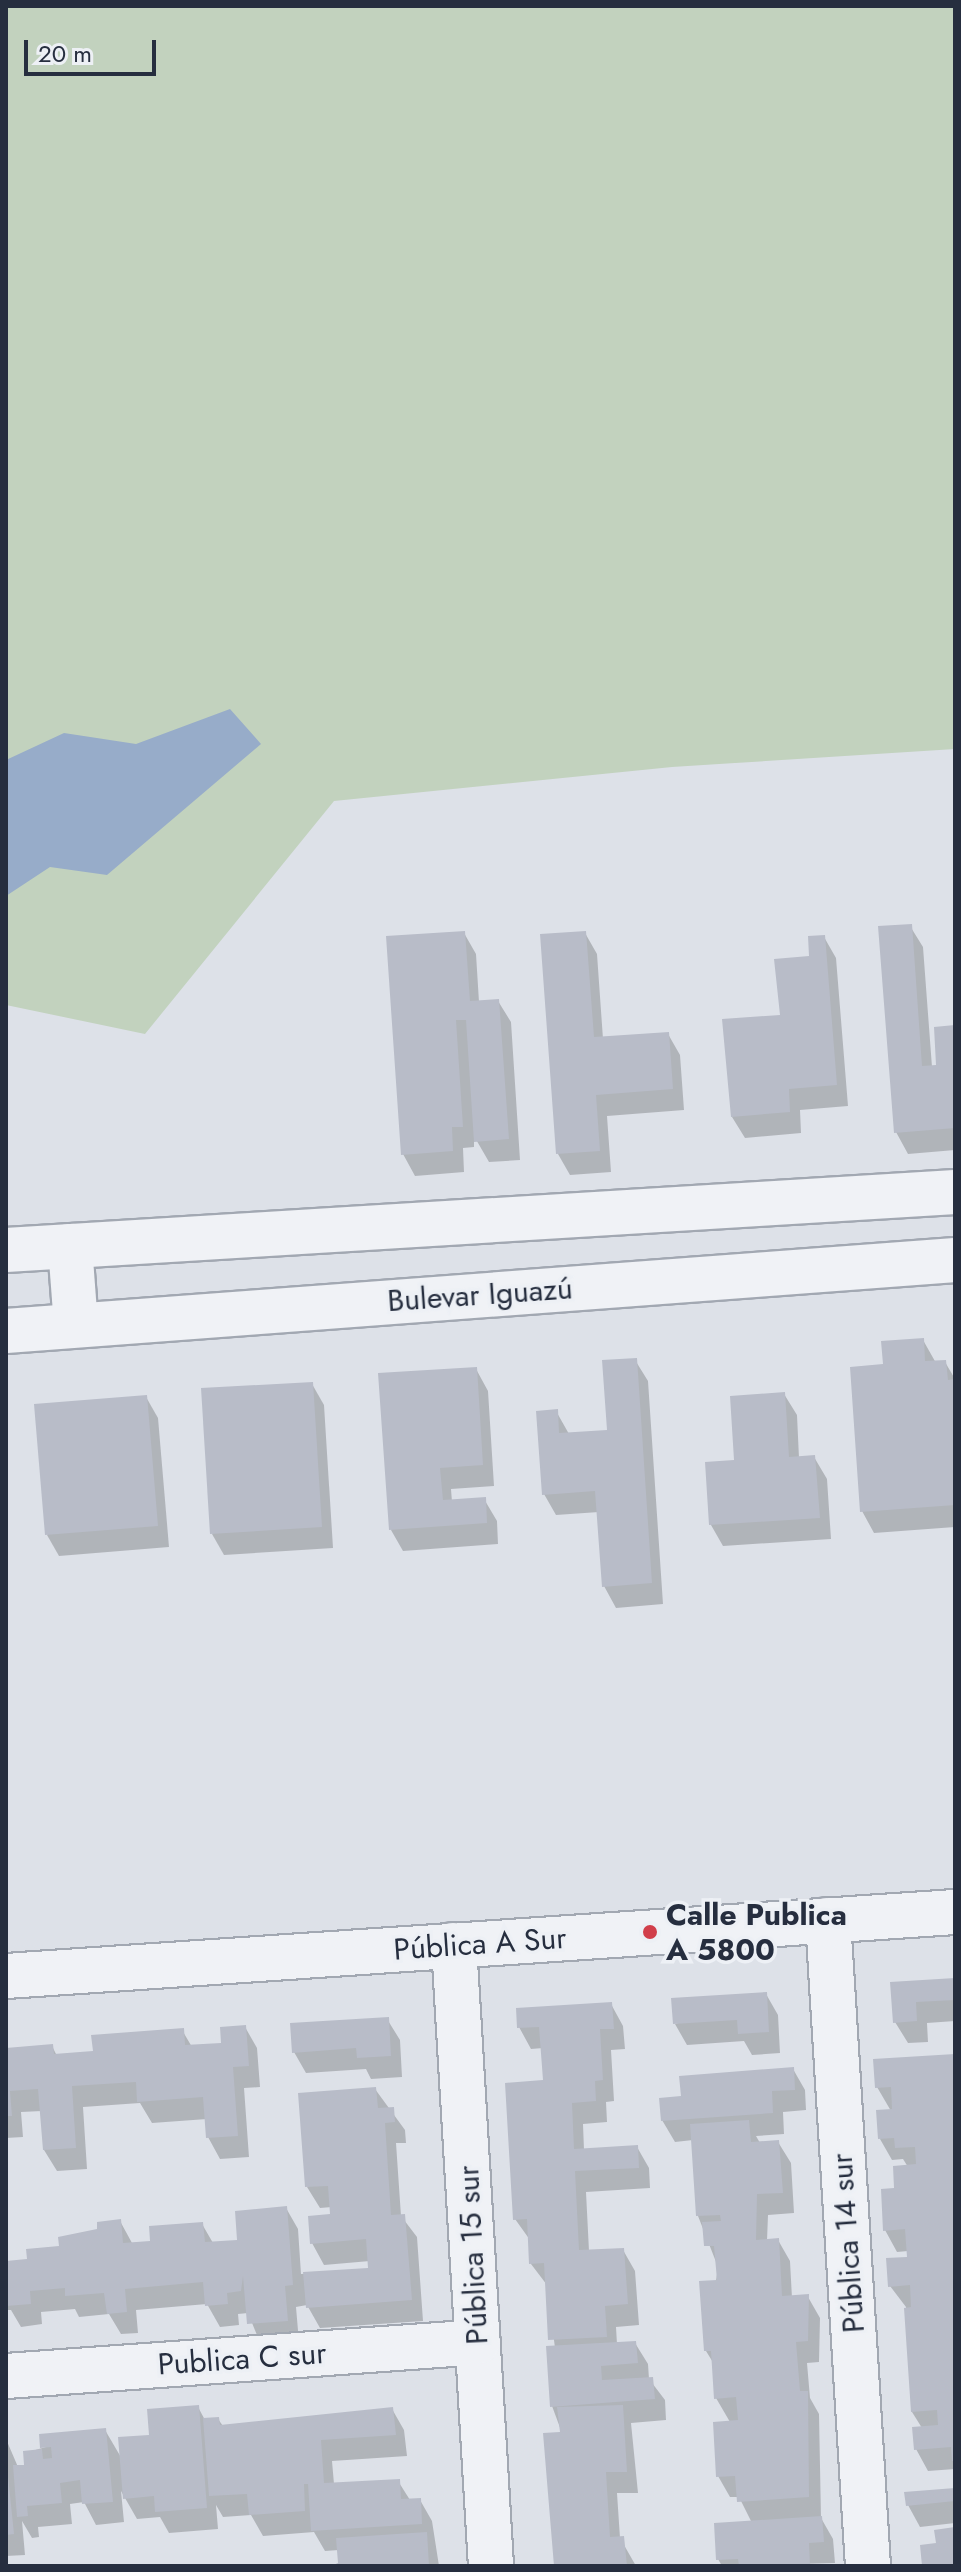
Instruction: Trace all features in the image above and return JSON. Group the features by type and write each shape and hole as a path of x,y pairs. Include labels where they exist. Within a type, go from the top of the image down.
{"street":[{"path":"6,1250 955,1192"},
{"path":"70,1246 76,1325"},
{"name":"Bulevar Iguazú","path":"6,1331 955,1260"},
{"name":"Pública A Sur","path":"6,1976 955,1912"},
{"name":"Pública 14 sur","path":"828,1920 868,2566"},
{"name":"Pública 15 sur","path":"454,1945 491,2566"},
{"name":"Publica C sur","path":"6,2376 478,2342"}],"green space":[{"path":"6,6 955,6 955,749 672,767 334,801 145,1034 6,1005"}],"water":[{"path":"230,709 261,744 107,875 50,867 6,896 6,760 64,733 136,744"}],"building":[{"path":"912,924 922,1066 936,1065 934,1027 955,1025 955,1128 894,1133 878,926"},
{"path":"465,931 470,1001 499,999 509,1139 474,1142 466,1020 456,1020 463,1127 452,1127 453,1151 401,1155 386,936"},
{"path":"586,931 594,1037 669,1032 673,1089 596,1095 600,1151 556,1154 540,934"},
{"path":"825,935 837,1085 789,1089 790,1112 731,1117 722,1019 780,1015 774,959 809,956 808,936"},
{"path":"924,1338 925,1361 946,1360 948,1380 955,1379 955,1505 860,1512 850,1367 883,1364 881,1341"},
{"path":"637,1358 652,1583 602,1587 595,1491 542,1495 536,1411 558,1409 559,1433 607,1430 602,1360"},
{"path":"477,1367 483,1465 440,1468 443,1500 486,1497 487,1523 389,1530 378,1373"},
{"path":"313,1382 322,1527 210,1534 201,1388"},
{"path":"785,1392 789,1457 815,1455 820,1518 709,1525 705,1462 734,1460 730,1396"},
{"path":"147,1395 158,1526 45,1535 34,1404"},
{"path":"955,1978 955,2000 916,2002 917,2021 893,2023 890,1982"},
{"path":"767,1992 769,2032 738,2034 737,2020 673,2024 671,1998"},
{"path":"612,2002 614,2029 600,2029 603,2080 595,2081 596,2101 572,2103 574,2149 638,2145 639,2168 575,2171 579,2250 624,2248 628,2304 605,2306 607,2337 548,2340 544,2263 529,2264 527,2219 513,2220 505,2083 543,2080 539,2027 517,2028 516,2008"},
{"path":"389,2017 391,2056 357,2058 356,2048 292,2053 290,2023"},
{"path":"246,2025 249,2066 233,2067 238,2136 206,2138 203,2097 137,2102 136,2082 72,2086 76,2148 43,2150 38,2089 10,2091 12,2116 6,2116 6,2048 53,2044 54,2054 93,2051 91,2035 184,2028 185,2045 221,2043 220,2027"},
{"path":"955,2054 955,2461 952,2461 951,2447 914,2450 912,2427 938,2425 937,2410 911,2412 904,2308 911,2307 910,2285 888,2287 886,2258 907,2257 905,2229 883,2231 881,2189 894,2188 893,2166 916,2164 915,2147 895,2148 894,2138 878,2139 876,2110 892,2109 891,2087 875,2088 873,2059"},
{"path":"794,2067 795,2090 772,2091 773,2113 661,2121 659,2098 681,2096 679,2076"},
{"path":"376,2087 378,2108 394,2107 395,2122 385,2123 391,2215 405,2214 412,2300 306,2308 303,2272 368,2268 366,2239 310,2244 308,2216 330,2214 328,2186 305,2187 298,2093"},
{"path":"749,2120 751,2142 779,2140 783,2193 757,2194 756,2240 779,2238 782,2296 809,2294 808,2341 796,2342 800,2391 808,2391 809,2497 737,2502 735,2476 716,2477 713,2422 738,2420 736,2397 714,2399 711,2351 704,2351 699,2281 717,2280 714,2246 704,2246 702,2222 721,2221 720,2215 696,2216 690,2124"},
{"path":"287,2206 293,2285 285,2286 288,2321 247,2324 243,2276 241,2291 227,2293 228,2304 205,2306 203,2282 125,2289 127,2312 107,2314 104,2293 65,2296 65,2288 30,2291 31,2304 6,2306 6,2261 27,2259 26,2249 59,2246 58,2237 97,2229 97,2222 121,2219 123,2243 150,2241 149,2226 203,2222 205,2242 237,2240 235,2211"},
{"path":"636,2341 638,2363 601,2366 602,2380 653,2377 655,2399 550,2407 546,2346"},
{"path":"199,2405 207,2508 155,2512 154,2496 123,2499 118,2437 149,2435 147,2409"},
{"path":"623,2405 627,2472 606,2472 610,2537 624,2536 627,2566 554,2566 543,2433 560,2432 557,2407"},
{"path":"393,2407 396,2435 321,2440 324,2483 400,2479 401,2499 421,2498 422,2524 311,2531 308,2484 304,2484 305,2511 249,2515 247,2494 209,2496 203,2418 219,2417 220,2425"},
{"path":"106,2428 113,2502 82,2504 80,2480 60,2483 62,2503 27,2506 28,2516 17,2517 13,2465 24,2465 23,2451 42,2449 43,2459 52,2458 51,2447 40,2448 39,2434"},
{"path":"6,2457 14,2534 6,2535"},
{"path":"955,2488 955,2501 906,2506 904,2492"},
{"path":"822,2516 824,2542 809,2543 810,2566 739,2566 738,2559 716,2560 714,2523"},
{"path":"955,2527 955,2566 922,2566 920,2545 936,2543 934,2530"},
{"path":"427,2532 429,2566 331,2566 338,2563 336,2538"}],"place":[{"name":"Calle Publica A 5800","path":"650,1932"}]}
